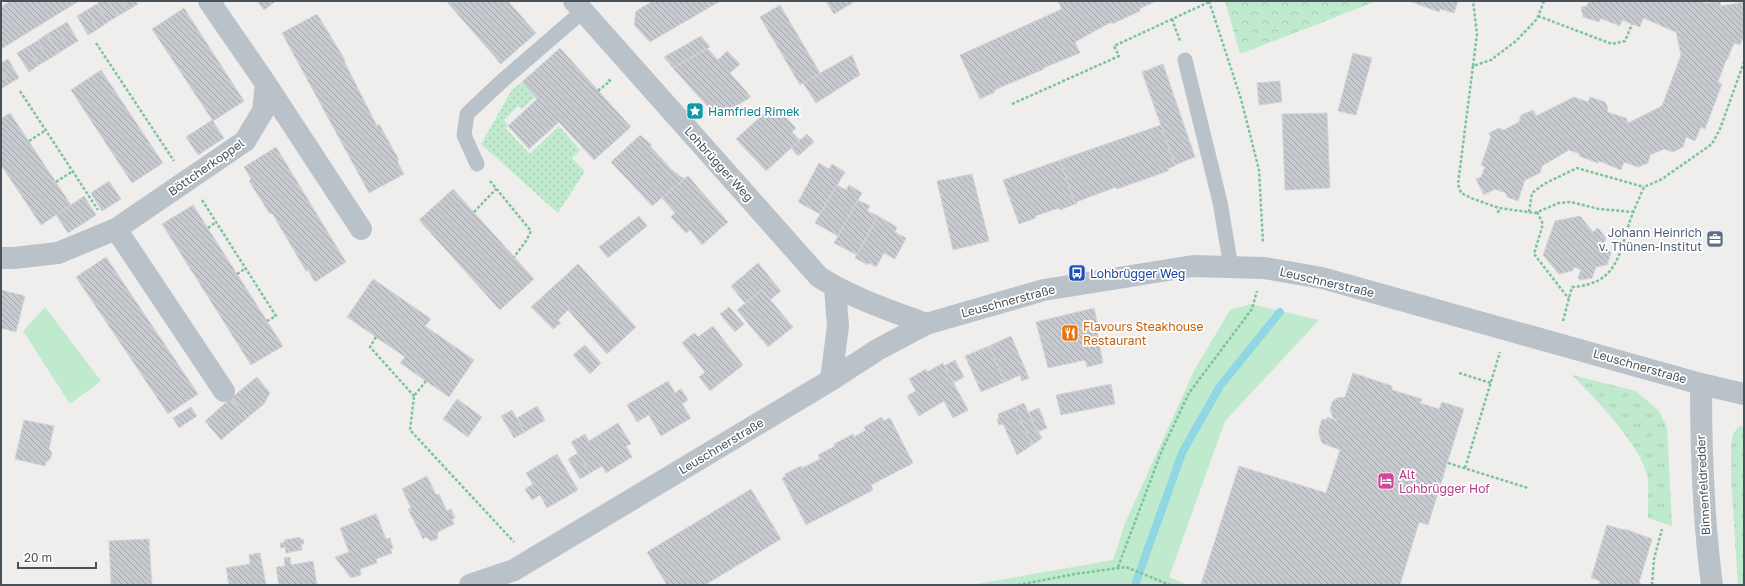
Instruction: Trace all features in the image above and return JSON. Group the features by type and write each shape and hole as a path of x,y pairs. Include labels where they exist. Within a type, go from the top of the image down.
{"street":[{"path":"209,1 266,84 361,229"},
{"name":"Lohbrügger Weg","path":"580,5 820,277 836,287 865,301 926,324"},
{"name":"Böttcherkoppel","path":"1,258 58,253 114,230 245,141 263,111 266,84"},
{"path":"114,230 224,391"},
{"name":"Leuschnerstraße","path":"470,585 514,570 831,380 877,350 926,324 1044,290 1193,266 1264,268 1322,278 1700,384 1744,394"},
{"path":"831,380 838,326 836,287"},
{"name":"Binnenfeldredder","path":"1700,384 1700,434 1705,533 1712,585"}],"lane":[{"path":"477,164 464,135 467,114 580,5"},
{"path":"1184,54 1220,202 1231,267"}],"path":[{"path":"1012,104 1119,56 1114,46 1209,1 1241,99 1258,170 1264,268 1252,309 1189,393 1162,450 1118,567"},
{"path":"1473,1 1477,34 1458,184 1461,193 1499,208 1529,212 1537,212 1571,202 1599,210 1633,212"},
{"path":"1473,66 1491,60 1516,42 1537,19 1544,1"},
{"path":"1538,16 1612,44 1625,41 1632,24"},
{"path":"1172,19 1184,54"},
{"path":"96,43 216,222 276,316 267,321"},
{"path":"1529,212 1532,193 1544,184 1578,168 1644,187 1662,179 1712,144 1720,129 1744,62"},
{"path":"20,91 73,172 114,230"},
{"path":"29,141 46,130"},
{"path":"477,164 531,231 526,241 514,256"},
{"path":"56,182 73,172"},
{"path":"1557,343 1572,287 1586,286 1598,282 1614,267 1633,212 1644,187"},
{"path":"474,212 496,189"},
{"path":"1498,213 1499,208"},
{"path":"1537,212 1543,224 1534,254 1569,299"},
{"path":"208,228 216,222"},
{"path":"237,274 246,268"},
{"path":"376,337 370,347 414,396"},
{"path":"1465,468 1500,352"},
{"path":"1458,373 1491,383"},
{"path":"426,381 414,396 410,430 531,560"},
{"path":"1448,463 1528,488"},
{"path":"1652,585 1654,559 1662,529"},
{"path":"1018,585 1075,574 1126,567 1170,585"}],"green space":[{"path":"1225,1 1377,1 1240,54"},
{"path":"522,82 535,97 522,109 518,106 504,120 508,126 505,128 530,154 559,126 580,150 572,158 585,171 558,213 481,144 512,90"},
{"path":"1251,304 1319,320 1225,421 1169,577 1187,585 971,585 1113,560 1125,523 1195,369 1230,310"},
{"path":"45,307 101,381 70,404 23,331"},
{"path":"1572,375 1636,391 1659,411 1667,427 1672,526 1648,518 1648,480 1643,463 1615,422"},
{"path":"1739,426 1744,427 1744,585 1738,585 1731,477 1731,446 1733,434"}],"building":[{"path":"10,1 79,1 1,49 1,7"},
{"path":"101,1 109,1 118,16 108,22 97,4"},
{"path":"109,1 122,1 128,10 118,16"},
{"path":"122,1 136,1 138,4 128,10"},
{"path":"257,1 276,1 264,10"},
{"path":"508,1 536,33 501,64 447,2"},
{"path":"653,1 706,1 710,7 650,42 634,25 636,11"},
{"path":"706,1 720,1 710,7"},
{"path":"826,1 853,1 854,2 834,14"},
{"path":"1058,1 1156,1 1139,9 1140,11 1112,24 1111,22 1075,42 1080,53 994,90 995,92 980,99 960,55 1062,9"},
{"path":"1409,1 1458,1 1454,13 1440,9 1439,12"},
{"path":"1589,1 1700,1 1706,3 1720,1 1721,6 1744,2 1744,35 1740,45 1734,43 1726,60 1718,82 1722,84 1705,129 1701,127 1695,141 1686,137 1683,147 1673,152 1664,149 1650,155 1648,163 1638,167 1624,162 1621,170 1599,161 1598,163 1579,156 1580,154 1569,150 1542,166 1540,173 1525,180 1518,201 1507,197 1506,193 1495,189 1484,195 1476,179 1481,177 1485,167 1481,165 1491,137 1489,133 1499,128 1504,130 1519,122 1521,115 1533,110 1536,116 1574,97 1588,102 1590,97 1605,102 1608,108 1607,112 1626,118 1628,123 1662,106 1681,55 1676,32 1643,18 1640,27 1622,20 1620,26 1600,18 1599,22 1583,17 1581,7 1587,6"},
{"path":"97,4 108,22 98,29 87,10"},
{"path":"780,5 820,73 800,85 760,17"},
{"path":"184,8 244,101 213,121 152,29"},
{"path":"87,10 98,29 88,35 77,16"},
{"path":"317,14 345,60 344,61 377,126 379,124 399,160 397,161 404,174 369,193 282,33"},
{"path":"67,22 78,41 68,47 57,28"},
{"path":"57,28 68,47 59,53 47,34"},
{"path":"47,34 59,53 49,59 37,41"},
{"path":"701,36 710,47 673,68 664,57"},
{"path":"37,41 49,59 39,65 27,47"},
{"path":"27,47 39,65 29,72 17,53"},
{"path":"560,48 631,127 594,160 559,122 529,149 508,126 537,99 522,82"},
{"path":"707,48 718,60 727,51 740,64 730,73 751,97 717,117 673,68"},
{"path":"1353,53 1372,58 1356,115 1338,111"},
{"path":"852,55 860,75 816,103 803,83"},
{"path":"8,59 19,78 9,84 1,71 1,63"},
{"path":"1163,64 1195,157 1175,165 1142,72"},
{"path":"101,70 163,163 132,183 71,90"},
{"path":"1,71 9,84 1,89"},
{"path":"1280,81 1282,102 1259,105 1257,83"},
{"path":"770,108 779,117 783,114 796,128 792,132 800,140 766,171 736,139"},
{"path":"10,113 71,205 41,225 1,165 1,119"},
{"path":"1327,113 1330,188 1285,190 1282,114"},
{"path":"212,120 224,138 198,155 186,137"},
{"path":"1161,125 1175,166 1167,169 1168,171 1117,189 1116,187 1076,202 1077,204 1075,204 1060,160"},
{"path":"807,134 814,142 798,156 791,148"},
{"path":"640,135 652,145 650,146 672,170 684,179 652,206 611,162"},
{"path":"276,147 346,262 315,282 308,270 306,271 272,213 270,214 249,181 251,179 244,167"},
{"path":"1060,160 1075,204 1060,210 1059,208 1035,216 1036,218 1019,224 1003,180"},
{"path":"819,163 829,169 832,164 845,172 820,214 798,202"},
{"path":"972,174 989,241 953,250 937,181"},
{"path":"688,176 728,222 702,245 690,230 686,233 671,217 675,213 662,198"},
{"path":"109,181 121,199 102,211 91,193"},
{"path":"837,185 846,190 849,185 862,193 838,236 815,223"},
{"path":"453,189 534,279 500,310 419,220"},
{"path":"84,196 96,215 68,233 56,215"},
{"path":"858,200 870,206 867,211 878,216 857,255 834,243"},
{"path":"193,205 283,346 251,365 162,224"},
{"path":"639,216 647,226 608,258 599,247"},
{"path":"878,216 897,227 895,232 906,238 895,259 884,253 876,267 869,263 868,265 855,258"},
{"path":"1580,216 1593,232 1598,228 1606,238 1604,244 1611,253 1607,265 1596,267 1592,278 1580,280 1578,278 1581,270 1574,267 1572,271 1559,274 1543,255 1555,221"},
{"path":"106,257 198,394 168,414 76,277"},
{"path":"758,263 781,291 770,300 762,290 745,303 731,286"},
{"path":"578,264 636,327 607,354 568,310 558,320 561,323 553,329 531,307"},
{"path":"373,279 431,319 425,326 474,360 449,397 400,363 405,357 347,317"},
{"path":"1,290 25,296 16,332 1,328"},
{"path":"762,290 793,327 768,347 737,310"},
{"path":"729,307 744,324 735,332 720,314"},
{"path":"1094,308 1099,331 1097,332 1103,363 1087,367 1085,360 1048,368 1036,322"},
{"path":"713,326 743,365 710,391 699,377 705,372 682,343 694,333 698,337"},
{"path":"1011,336 1029,378 1022,381 1020,375 1005,382 989,346"},
{"path":"585,345 601,363 590,374 573,355"},
{"path":"989,346 1005,382 981,392 965,356"},
{"path":"955,360 964,377 953,383 944,366"},
{"path":"943,363 968,410 953,418 944,401 919,416 907,396 916,391 909,379 926,369 927,372"},
{"name":"Alt Lohbrügger Hof","path":"1353,373 1392,386 1392,390 1422,399 1420,403 1439,409 1442,402 1464,409 1428,525 1419,522 1400,585 1201,584 1239,466 1326,493 1340,450 1322,443 1319,429 1322,419 1326,420 1327,417 1337,421 1338,420 1333,418 1330,409 1332,402 1337,398 1345,397"},
{"path":"257,377 270,393 264,404 247,418 231,398"},
{"path":"668,381 675,393 681,389 688,400 682,404 691,418 661,436 649,415 637,422 627,405"},
{"path":"1111,384 1115,404 1061,415 1056,395"},
{"path":"231,398 247,418 221,440 205,421"},
{"path":"457,399 482,417 468,437 443,419"},
{"path":"1024,403 1037,432 1038,431 1042,438 1032,445 1015,407"},
{"path":"537,406 545,420 525,432 517,418"},
{"path":"191,407 197,416 179,428 173,418"},
{"path":"1015,407 1032,445 1017,455 1003,424 999,425 997,419 999,418 998,414"},
{"path":"1039,408 1047,428 1037,432 1029,412"},
{"path":"512,410 525,432 514,438 501,416"},
{"path":"882,417 883,421 890,418 913,463 871,485 873,490 806,525 782,478 786,476 785,474 801,466 802,468 820,459 818,455 835,446 834,444 853,434 854,437 866,430 864,427"},
{"path":"24,420 54,426 49,449 52,453 45,466 15,459"},
{"path":"618,423 631,444 626,446 632,457 606,473 602,466 590,473 571,442 585,434 589,441"},
{"path":"578,453 590,473 580,479 568,459"},
{"path":"557,454 578,490 547,508 540,495 532,500 525,489 533,484 526,473"},
{"path":"427,476 436,495 439,494 447,511 451,509 455,518 452,519 454,524 438,532 437,539 431,541 426,537 423,539 408,509 411,508 402,489"},
{"path":"751,489 781,539 705,585 667,585 647,552"},
{"path":"376,514 386,539 390,538 393,548 390,549 392,553 376,559 377,563 360,569 361,575 351,578 335,557 349,552 340,528"},
{"path":"1607,525 1625,529 1652,539 1639,583 1644,585 1599,585 1600,581 1591,578"},
{"path":"300,537 300,540 303,539 304,544 301,544 302,550 286,553 285,547 281,548 280,543 285,542 284,540"},
{"path":"149,539 152,585 111,585 109,541"},
{"path":"260,553 266,585 229,585 226,568 250,564 249,555"},
{"path":"290,557 291,565 313,561 317,585 279,585 276,567 285,566 284,558"}],"waterway":[{"path":"1135,585 1182,453 1220,386 1280,312"}],"place":[{"name":"Hamfried Rimek","path":"695,111"},
{"name":"Johann Heinrich v. Thünen-Institut","path":"1715,239"},
{"name":"Lohbrügger Weg","path":"1077,273"},
{"name":"Flavours Steakhouse Restaurant","path":"1070,333"},
{"name":"Alt Lohbrügger Hof","path":"1386,481"}]}
